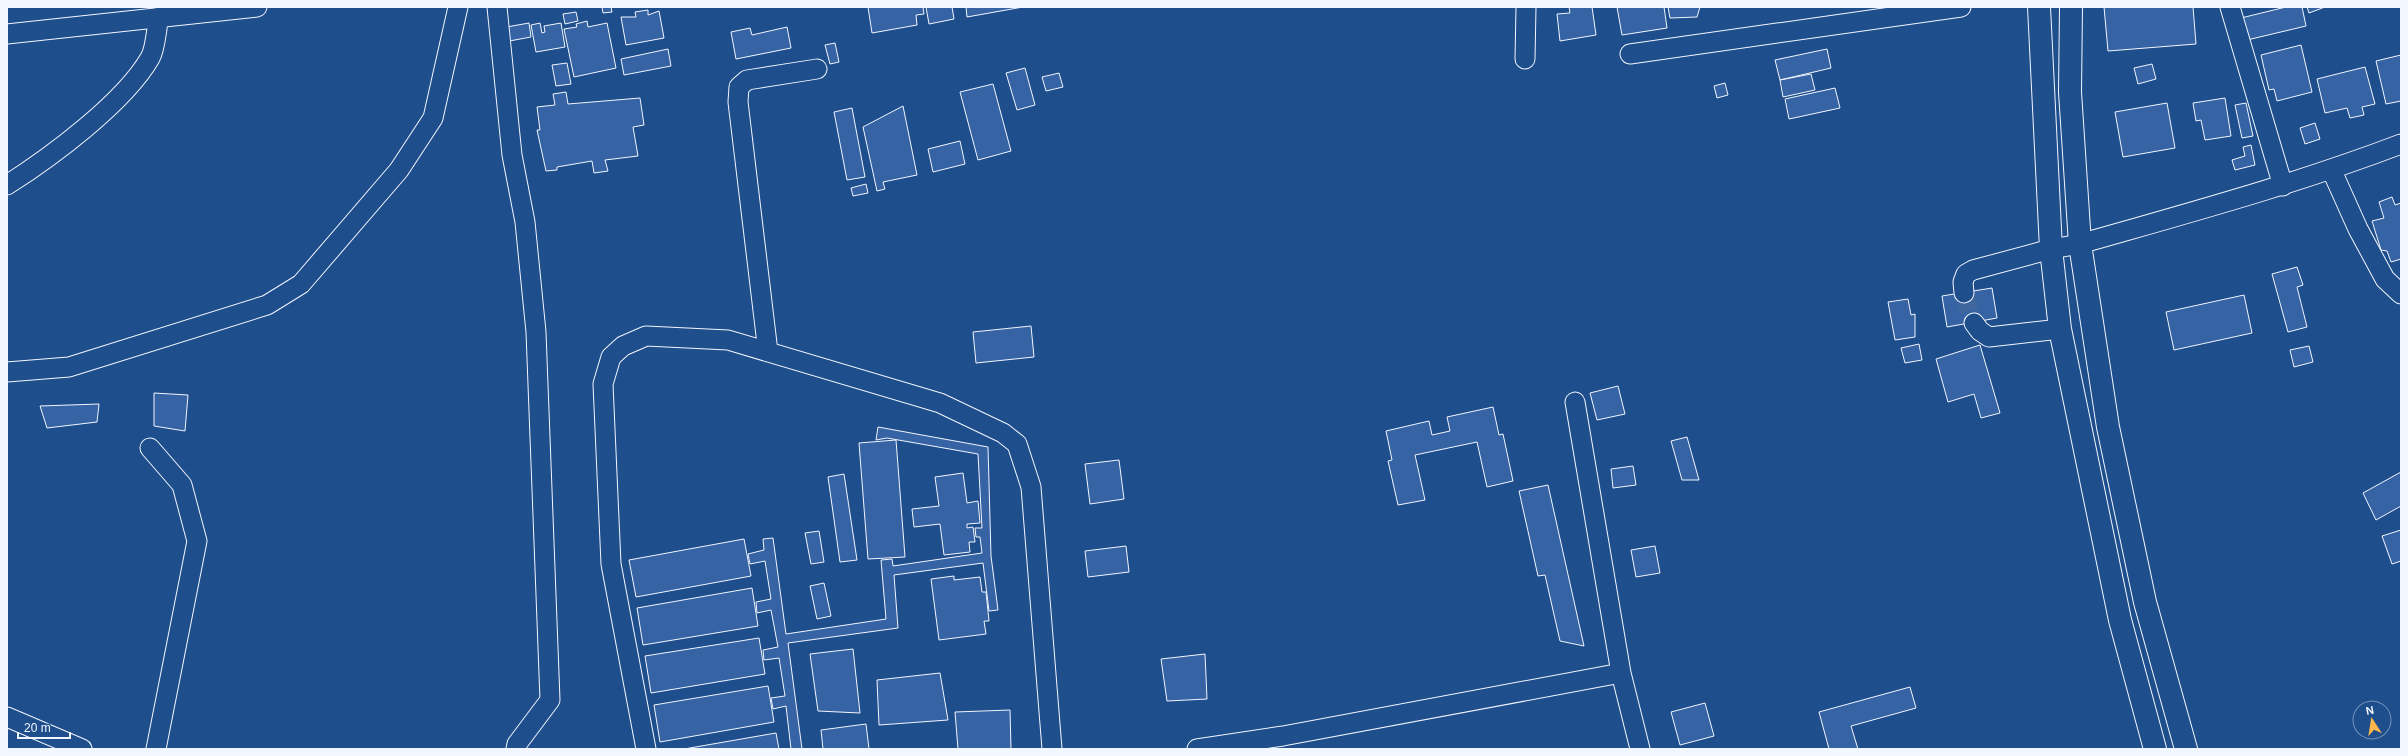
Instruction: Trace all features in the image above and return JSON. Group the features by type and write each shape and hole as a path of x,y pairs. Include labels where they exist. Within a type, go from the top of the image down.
{"main road":[{"path":"2039,7 2051,249 2060,329 2120,620 2155,749"},
{"path":"2071,7 2070,92 2080,244 2108,427 2138,572 2186,749"}],"street":[{"path":"7,34 257,7"},
{"path":"7,372 69,367 267,304 301,284 399,170 433,118 458,7"},
{"path":"497,7 512,155 525,222 536,332 550,700 517,744 516,749"},
{"path":"1525,59 1526,7"},
{"path":"1630,54 1961,7"},
{"path":"2230,7 2283,186"},
{"path":"7,185 32,169 116,101 150,58 159,17"},
{"path":"768,352 738,102 739,87 747,80 816,69"},
{"path":"1964,293 1966,274 1973,270 2051,249 2080,244 2283,186 2332,171 2401,144"},
{"path":"2332,171 2358,229 2385,279 2401,294"},
{"path":"1974,323 1980,332 1989,337 2060,329"},
{"path":"646,749 611,564 603,384 606,368 611,357 623,346 646,336 728,340 940,403 1003,433 1017,444 1032,487 1052,749"},
{"path":"1575,402 1621,673 1640,749"},
{"path":"150,448 182,485 197,541 156,749"},
{"path":"1197,749 1284,743 1621,673"},
{"path":"7,716 82,749"}],"building":[{"path":"602,7 611,7 612,12 603,13"},
{"path":"868,7 923,7 924,14 916,15 917,25 872,33"},
{"path":"926,7 952,7 954,19 929,24"},
{"path":"966,7 1023,7 967,17"},
{"path":"1569,7 1592,7 1596,35 1560,41 1557,14 1570,13"},
{"path":"1617,7 1664,7 1667,28 1622,35"},
{"path":"1668,7 1700,7 1697,17 1670,18"},
{"path":"2104,7 2193,7 2196,44 2108,51"},
{"path":"2286,7 2302,7 2306,26 2247,40 2241,18"},
{"path":"2307,7 2325,7 2309,13"},
{"path":"648,10 648,15 659,11 664,38 626,45 621,17 636,17 635,12"},
{"path":"576,12 578,21 565,24 563,14"},
{"path":"587,21 588,27 607,23 616,68 574,77 564,29 577,27 576,24"},
{"path":"529,23 531,37 504,42 501,28"},
{"path":"540,23 542,33 545,32 544,26 561,23 565,47 536,52 531,25"},
{"path":"787,27 791,48 736,59 731,32 750,28 752,35"},
{"path":"835,43 839,62 830,64 825,45"},
{"path":"2301,45 2312,92 2277,101 2274,89 2269,90 2261,55"},
{"path":"668,49 671,66 624,75 621,59"},
{"path":"1827,49 1831,68 1780,80 1775,60"},
{"path":"2401,55 2401,101 2386,104 2376,61"},
{"path":"567,63 571,84 556,86 552,65"},
{"path":"2152,64 2156,79 2138,84 2134,68"},
{"path":"2365,67 2375,104 2362,107 2364,115 2350,118 2347,108 2325,113 2317,79"},
{"path":"1025,68 1035,105 1017,110 1006,73"},
{"path":"1059,73 1063,87 1046,91 1042,77"},
{"path":"1811,74 1815,90 1783,97 1780,80"},
{"path":"1725,83 1728,95 1717,98 1714,86"},
{"path":"993,84 1011,151 978,160 960,92"},
{"path":"1835,88 1840,108 1789,119 1785,99"},
{"path":"566,92 568,104 640,98 644,125 633,127 638,156 605,160 608,171 594,173 592,161 557,167 557,170 546,171 537,130 540,130 537,107 555,105 553,94"},
{"path":"2225,98 2231,136 2205,140 2201,120 2196,121 2193,103"},
{"path":"2167,103 2175,148 2123,157 2115,112"},
{"path":"2246,103 2253,136 2242,138 2235,105"},
{"path":"903,106 917,175 883,182 885,189 877,191 863,127"},
{"path":"852,108 865,177 847,180 834,112"},
{"path":"2315,123 2320,139 2305,144 2300,128"},
{"path":"960,141 965,164 933,172 928,149"},
{"path":"2251,145 2255,165 2235,170 2232,160 2245,156 2243,147"},
{"path":"866,184 868,193 853,196 851,188"},
{"path":"2392,197 2395,205 2401,203 2401,259 2391,262 2387,251 2381,250 2372,221 2384,218 2379,202"},
{"path":"2297,267 2303,285 2297,287 2307,327 2288,332 2272,274"},
{"path":"1992,288 1997,318 1947,327 1942,296"},
{"path":"2244,295 2252,333 2174,350 2166,312"},
{"path":"1908,299 1911,315 1915,314 1915,337 1895,340 1888,302"},
{"path":"1031,326 1034,357 976,363 973,332"},
{"path":"1919,344 1922,360 1905,363 1901,348"},
{"path":"1980,345 2000,413 1981,418 1974,394 1948,402 1936,359"},
{"path":"2309,346 2313,362 2294,367 2290,350"},
{"path":"1618,386 1625,414 1597,420 1590,393"},
{"path":"154,393 188,395 185,431 154,426"},
{"path":"99,404 97,422 47,428 40,406"},
{"path":"1493,407 1499,435 1503,434 1513,481 1487,487 1477,442 1415,455 1425,500 1398,505 1388,461 1392,460 1386,431 1429,421 1432,435 1450,431 1447,417"},
{"path":"878,427 988,447 991,556 998,610 989,611 983,563 894,575 898,628 788,643 802,749 791,749 786,706 773,709 771,698 785,696 779,658 764,660 763,650 778,647 771,610 757,613 756,602 771,599 765,561 750,564 748,554 764,550 763,539 773,538 786,634 886,619 881,560 892,559 893,566 982,553 980,537 976,537 975,528 982,528 978,454 887,438 876,440"},
{"path":"1687,437 1699,480 1682,480 1671,441"},
{"path":"896,440 905,557 868,559 859,443"},
{"path":"1119,460 1124,499 1090,504 1085,464"},
{"path":"1633,466 1636,485 1613,488 1611,469"},
{"path":"2401,472 2401,506 2376,520 2363,493"},
{"path":"963,473 967,503 978,501 980,523 967,524 967,528 973,527 975,542 969,542 970,552 944,555 940,524 914,527 912,509 939,506 935,477"},
{"path":"844,474 857,560 840,562 828,477"},
{"path":"1548,485 1584,646 1560,641 1545,575 1538,576 1519,491"},
{"path":"2401,530 2401,561 2392,564 2382,536"},
{"path":"819,531 824,562 811,564 805,533"},
{"path":"744,539 751,576 636,597 629,560"},
{"path":"1126,546 1129,572 1088,577 1085,551"},
{"path":"1655,546 1660,573 1636,577 1631,550"},
{"path":"954,576 954,580 980,577 982,592 986,592 989,621 984,621 986,634 939,640 931,579"},
{"path":"824,583 831,616 817,619 810,586"},
{"path":"752,588 758,626 643,645 637,608"},
{"path":"759,638 765,674 651,693 645,656"},
{"path":"853,649 860,713 818,711 810,654"},
{"path":"1205,654 1207,699 1167,701 1161,659"},
{"path":"940,673 948,720 879,725 877,680"},
{"path":"768,686 774,722 660,742 654,705"},
{"path":"1910,687 1916,708 1851,726 1858,749 1829,749 1819,712"},
{"path":"1705,703 1714,736 1680,745 1671,712"},
{"path":"1010,710 1011,749 958,749 955,712"},
{"path":"866,724 869,749 823,749 821,730"},
{"path":"776,733 779,749 684,749"}],"tunnel":[{"path":"1964,293 1974,323"}]}
